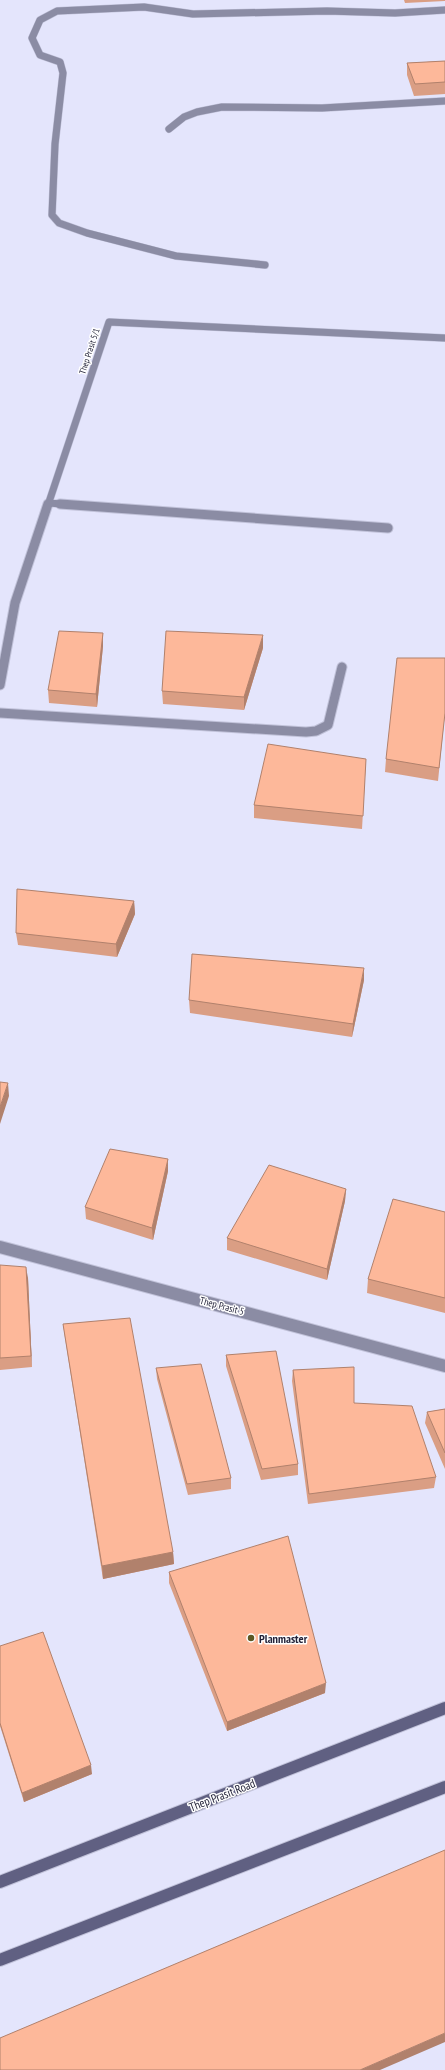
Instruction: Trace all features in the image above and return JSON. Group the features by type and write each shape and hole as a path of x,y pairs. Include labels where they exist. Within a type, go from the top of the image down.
{"main road":[{"name":"Thep Prasit Road","path":"0,1882 445,1708"},
{"path":"0,1960 445,1787"}],"street":[{"path":"265,265 176,256 87,233 59,223 52,215 55,144 64,73 60,62 40,54 32,38 40,20 57,10 144,7 193,14 326,11 383,13 445,10"},
{"path":"169,129 184,117 197,112 222,107 322,108 445,101"},
{"name":"Thep Prasit 5/1","path":"0,685 15,603 109,322 445,338"},
{"path":"49,503 388,528"},
{"path":"0,713 316,731 328,725 342,667"},
{"name":"Thep Prasit 5","path":"0,1247 445,1366"}],"building":[{"path":"445,61 445,82 415,84 407,63"},
{"path":"59,631 103,633 96,694 48,690"},
{"path":"166,631 263,635 244,697 162,691"},
{"path":"397,658 445,658 445,713 439,768 386,759"},
{"path":"268,744 366,759 363,816 254,805"},
{"path":"17,889 134,901 116,944 16,933"},
{"path":"192,954 364,968 353,1024 189,1000"},
{"path":"0,1082 8,1083 0,1107"},
{"path":"110,1149 168,1159 152,1228 85,1207"},
{"path":"269,1165 346,1189 327,1269 227,1238"},
{"path":"393,1199 445,1212 445,1298 368,1279"},
{"path":"0,1265 26,1267 31,1356 0,1358"},
{"path":"130,1318 173,1552 102,1566 63,1324"},
{"path":"276,1351 298,1464 262,1469 226,1355"},
{"path":"201,1364 231,1478 187,1484 156,1368"},
{"path":"354,1367 354,1403 412,1406 436,1477 309,1494 293,1370"},
{"path":"445,1409 445,1453 427,1412"},
{"name":"Planmaster","path":"288,1536 326,1683 227,1722 169,1572"},
{"path":"43,1632 91,1765 22,1793 0,1723 0,1646"},
{"path":"445,1850 445,2033 360,2070 0,2070 0,2038"}],"place":[{"name":"Planmaster","path":"251,1638"}]}
